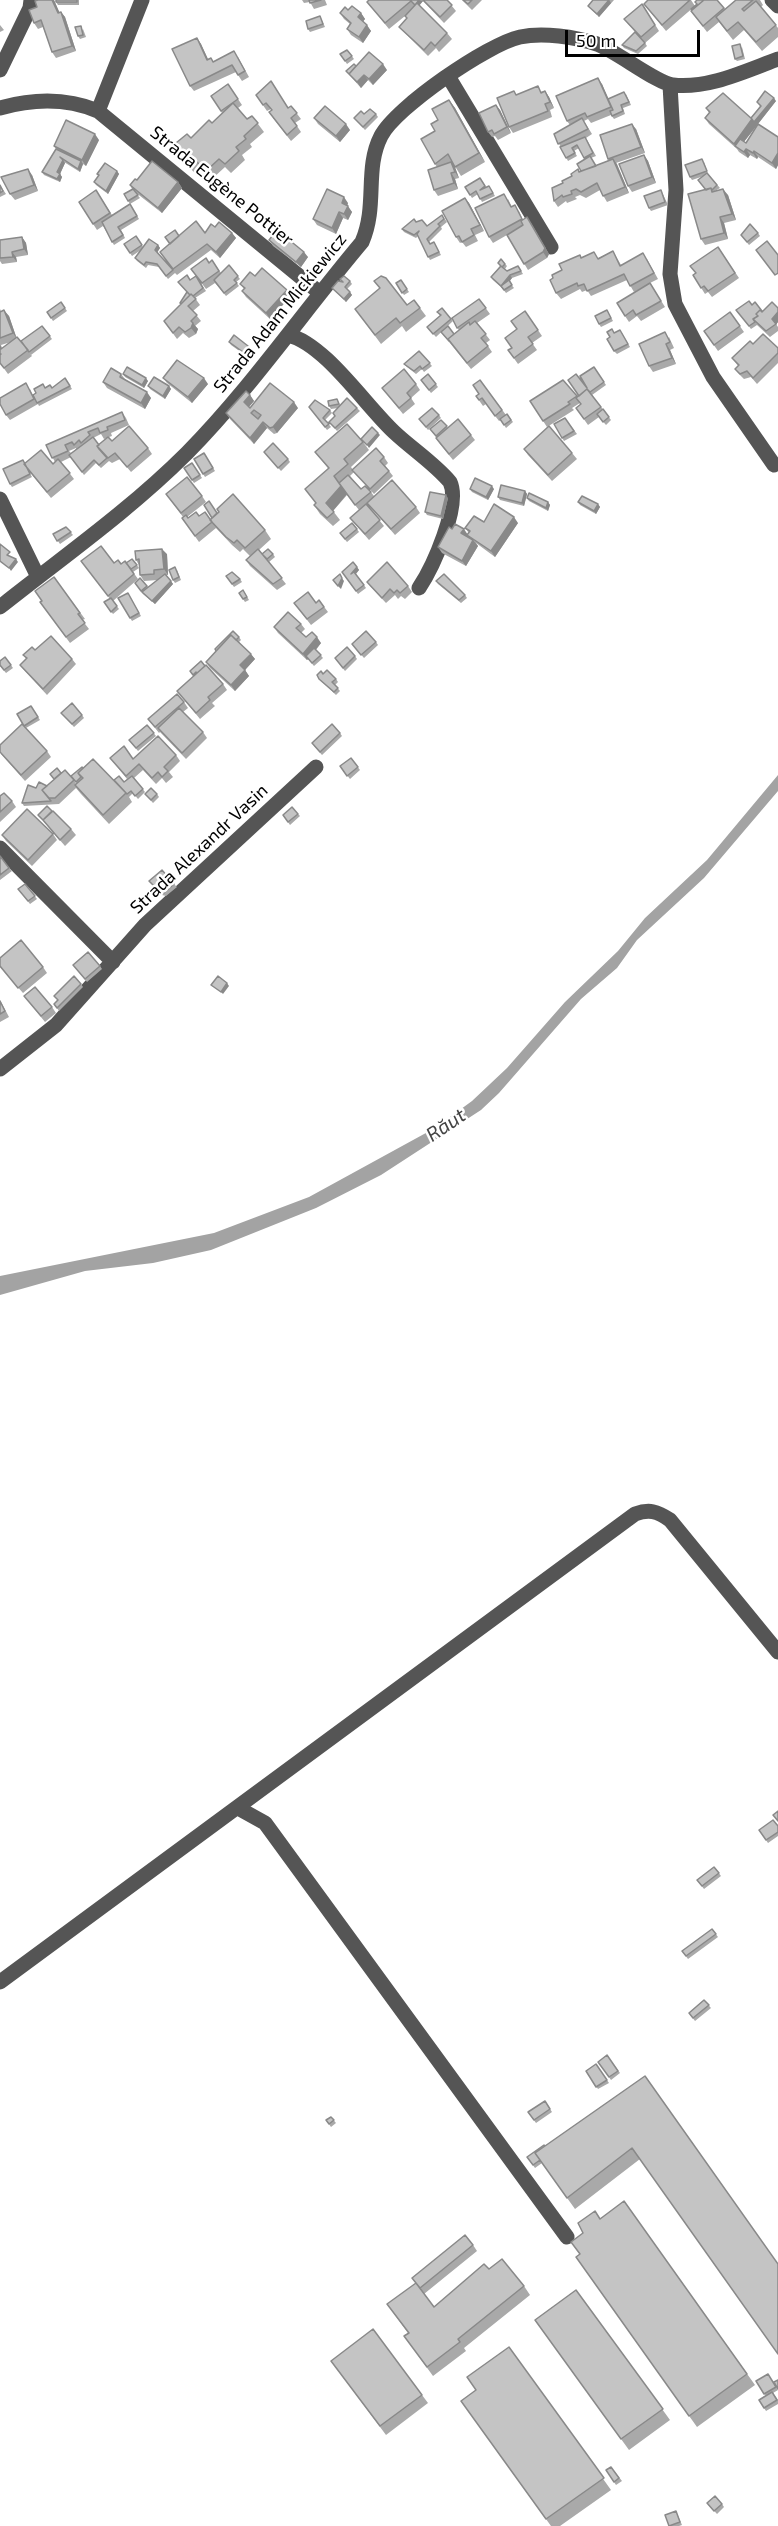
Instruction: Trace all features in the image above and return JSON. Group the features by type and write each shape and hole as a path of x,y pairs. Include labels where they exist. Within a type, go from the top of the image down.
{"street":[{"path":"0,70 30,8 31,0"},
{"path":"98,111 142,0"},
{"path":"772,0 778,6"},
{"name":"Strada Adam Mickiewicz","path":"0,607 114,518 185,455 227,410 362,242 370,223 372,163 375,148 383,132 394,120 448,76 503,42 522,36 562,37 598,45 670,85"},
{"path":"774,465 718,384 688,334 675,304 670,274 676,189 670,85 703,84 778,59"},
{"path":"448,76 551,247"},
{"name":"Strada Eugène Pottier","path":"0,108 39,101 71,103 98,111 320,293"},
{"path":"288,335 308,343 321,354 374,412 450,482 454,496 449,518 419,588"},
{"path":"0,499 38,577"},
{"name":"Strada Alexandr Vasin","path":"0,1069 56,1025 145,925 316,767"},
{"path":"0,848 113,962"},
{"path":"0,1982 635,1514 645,1510 657,1512 670,1520 778,1652"},
{"path":"238,1808 265,1823 567,2237"}],"water":[{"name":"Răut","path":"778,775 778,791 704,878 637,940 617,968 581,999 499,1093 481,1110 381,1175 316,1208 211,1250 153,1263 85,1271 0,1295 0,1276 214,1233 309,1197 435,1128 472,1101 507,1068 565,1002 618,951 645,918 707,860"}],"building":[{"path":"52,0 58,13 61,12 72,46 52,52 41,20 34,23 29,10 37,7 35,1"},
{"path":"56,0 77,0 77,2 56,2"},
{"path":"369,0 411,1 385,23 367,2"},
{"path":"423,0 447,0 452,5 440,17"},
{"path":"593,0 609,0 597,14 588,6"},
{"path":"648,0 690,0 662,25 644,4"},
{"path":"704,0 692,10 697,4 695,2"},
{"path":"704,0 717,0 724,8 703,26 691,11"},
{"path":"736,0 753,0 742,9 744,11 756,1 776,25 756,42 738,22 727,31 716,17"},
{"path":"417,3 447,33 435,46 431,42 424,50 399,27"},
{"path":"642,4 655,25 641,37 624,19"},
{"path":"352,6 361,13 358,17 367,25 359,37 347,29 351,23 340,13 345,7 348,10"},
{"path":"320,16 323,24 308,29 306,21"},
{"path":"81,26 83,35 78,36 75,27"},
{"path":"635,32 645,43 636,51 622,45"},
{"path":"197,38 207,60 211,58 213,62 234,51 245,71 238,75 232,65 190,86 172,49"},
{"path":"740,44 743,56 735,59 732,46"},
{"path":"347,50 352,56 345,61 340,54"},
{"path":"369,52 383,64 369,79 364,75 357,82 349,74"},
{"path":"354,64 356,66 349,74 346,71"},
{"path":"598,78 611,107 587,117 585,113 567,121 556,96"},
{"path":"271,81 288,108 291,106 297,113 291,118 297,126 287,135 269,112 272,110 266,103 263,105 256,95"},
{"path":"228,84 238,99 221,111 211,96"},
{"path":"538,86 541,93 545,91 550,102 545,104 548,111 509,127 497,98 514,91 516,95"},
{"path":"765,91 774,98 754,122 751,118 761,106 757,102"},
{"path":"624,92 629,102 621,105 623,111 612,116 610,111 613,110 608,99"},
{"path":"723,93 752,119 734,144 705,118 710,112 706,108"},
{"path":"449,100 479,153 455,167 448,154 435,164 421,139 435,131 431,124 438,120 432,109"},
{"path":"233,103 247,119 252,116 258,123 244,136 246,139 236,147 239,151 225,164 219,159 206,171 194,159 189,164 171,147 187,134 191,138 209,120 212,123"},
{"path":"496,105 507,127 494,134 492,130 488,132 479,113"},
{"path":"325,106 346,124 336,136 314,118"},
{"path":"370,109 376,114 363,127 354,118 361,111 364,114"},
{"path":"582,118 588,129 558,144 554,134"},
{"path":"66,120 95,134 82,160 54,146"},
{"path":"632,124 641,147 608,159 600,135"},
{"path":"758,124 778,137 778,153 772,163 754,151 753,153 746,149 744,152 735,146 740,139 746,143"},
{"path":"585,137 593,153 584,158 577,145 572,148 575,153 566,158 560,147"},
{"path":"56,149 81,161 78,169 60,157 63,160 57,172 60,174 57,179 42,172"},
{"path":"644,155 652,177 628,186 619,164"},
{"path":"590,156 596,166 581,171 577,164"},
{"path":"613,159 625,187 603,196 597,183 581,192 576,189 571,191 572,194 563,197 562,195 554,201 552,188 563,183 562,181 572,176 571,174 578,169 579,172"},
{"path":"702,159 707,171 690,177 685,165"},
{"path":"152,161 178,182 158,208 130,185"},
{"path":"451,162 455,172 451,173 454,183 434,190 428,170"},
{"path":"105,163 117,171 106,191 94,182"},
{"path":"28,169 34,185 10,194 1,177"},
{"path":"707,173 717,185 712,190 711,188 706,190 698,180"},
{"path":"480,178 485,186 480,190 489,186 493,193 480,199 476,191 470,195 465,187"},
{"path":"711,188 712,192 723,189 732,214 720,217 724,233 701,239 688,194"},
{"path":"133,189 138,195 128,201 124,194"},
{"path":"327,189 344,197 342,203 348,206 344,214 339,212 332,228 313,219"},
{"path":"96,190 110,213 93,224 79,202"},
{"path":"661,190 665,202 649,208 644,196"},
{"path":"504,194 511,207 515,205 522,219 489,237 475,208"},
{"path":"465,198 480,225 471,229 474,235 462,242 459,236 456,237 442,211"},
{"path":"130,204 137,216 118,227 123,235 112,242 102,222"},
{"path":"442,215 444,219 438,224 440,226 427,239 430,244 434,242 439,252 428,257 417,234 419,231 414,235 402,229 414,219 416,222 422,220 427,226"},
{"path":"527,217 545,248 543,252 524,264 507,235 523,225 521,221"},
{"path":"196,221 205,233 211,224 215,227 219,222 232,233 216,252 207,244 173,269 160,252"},
{"path":"750,224 758,233 747,242 741,235"},
{"path":"175,230 179,236 170,244 165,237"},
{"path":"277,230 304,252 296,262 269,240"},
{"path":"136,236 142,245 130,253 124,244"},
{"path":"22,237 24,249 12,252 13,257 0,258 0,240"},
{"path":"149,239 158,245 155,250 173,270 166,276 157,264 146,262 144,265 135,258"},
{"path":"767,241 778,255 778,273 775,275 756,250"},
{"path":"718,247 735,273 708,291 704,286 701,288 693,275 696,273 690,266"},
{"path":"613,251 620,266 643,253 654,273 630,286 624,274 587,291 584,284 578,286 577,283 556,293 550,280 553,278 552,275 562,270 559,264 594,252 598,259"},
{"path":"206,258 209,263 212,260 219,271 202,283 191,269"},
{"path":"501,259 505,264 502,267 507,271 518,266 521,271 510,275 501,286 491,277 501,266 498,263"},
{"path":"229,265 238,276 234,280 237,283 224,293 214,280"},
{"path":"262,268 287,290 266,313 242,291 245,288 240,284 250,272 255,276"},
{"path":"187,275 190,280 196,276 203,288 193,296 178,282"},
{"path":"344,276 350,281 345,287 350,292 344,299 332,288 338,281 343,282 340,279"},
{"path":"381,276 386,278 407,305 414,300 420,308 400,323 396,318 375,335 355,309 380,288 374,281"},
{"path":"401,280 407,289 402,293 396,283"},
{"path":"509,280 512,285 504,290 501,286"},
{"path":"650,283 661,301 636,315 633,310 625,316 617,303"},
{"path":"187,292 190,295 181,304 180,303"},
{"path":"191,294 196,299 188,306 197,315 191,321 193,323 191,328 185,332 179,327 173,333 164,321"},
{"path":"479,299 486,308 457,328 452,318"},
{"path":"749,301 752,305 755,302 762,311 756,314 758,316 753,319 755,322 749,326 736,310"},
{"path":"61,302 65,308 51,318 47,312"},
{"path":"772,302 778,308 778,312 772,319 776,324 766,331 753,319 758,316 756,314 760,310 762,312"},
{"path":"442,308 451,319 433,334 427,327 441,315 437,312"},
{"path":"4,310 13,333 0,338 0,312"},
{"path":"607,310 611,318 599,324 595,316"},
{"path":"525,311 538,330 528,337 533,344 514,358 508,350 512,348 505,338 517,329 511,321"},
{"path":"730,312 740,326 714,345 704,331"},
{"path":"475,321 486,334 481,338 488,346 467,363 448,339 469,322 470,325"},
{"path":"42,326 50,336 29,352 21,341"},
{"path":"448,326 454,334 448,339 449,341 441,332"},
{"path":"612,329 614,333 620,330 628,344 614,351 607,339 610,337 607,332"},
{"path":"665,332 670,342 666,344 672,358 649,366 639,344"},
{"path":"763,334 778,348 778,353 753,378 747,371 740,374 735,369 739,365 732,358 750,341 753,344"},
{"path":"234,335 248,346 243,352 229,342"},
{"path":"17,337 28,350 4,368 0,363 0,346 1,349"},
{"path":"419,351 430,363 414,371 404,364"},
{"path":"177,360 204,378 188,397 163,378"},
{"path":"127,367 146,378 142,385 123,374"},
{"path":"594,367 604,382 590,392 587,389 579,396 568,380 576,374 587,388 580,376"},
{"path":"111,368 121,374 120,377 147,392 141,403 103,382"},
{"path":"404,369 416,384 407,393 411,398 399,408 382,388"},
{"path":"428,374 436,384 429,390 421,380"},
{"path":"154,377 169,386 163,396 148,386"},
{"path":"65,378 70,386 37,403 33,395 36,393 34,389 43,384 45,388 50,385 52,388"},
{"path":"480,380 502,410 495,416 482,398 479,400 476,396 479,394 473,385"},
{"path":"563,380 577,396 568,402 570,404 543,421 530,401"},
{"path":"26,383 34,399 6,415 0,404 0,398"},
{"path":"270,383 294,402 273,427 270,428 263,422 250,438 226,413 246,391 250,395 244,402 250,408","holes":["254,410 261,415 258,419 251,413"]},
{"path":"587,389 601,407 584,419 576,408 581,404 576,398"},
{"path":"347,398 357,408 335,428 329,422 335,416 333,413"},
{"path":"337,399 339,404 329,406 328,401"},
{"path":"315,400 330,410 323,418 329,424 325,427 309,407"},
{"path":"432,408 439,415 426,427 419,419"},
{"path":"603,409 609,417 603,422 597,414"},
{"path":"122,412 125,420 107,427 108,430 100,433 98,428 88,432 90,435 81,443 79,440 74,445 72,442 65,445 68,451 52,458 46,445"},
{"path":"507,414 511,420 504,425 500,419"},
{"path":"565,418 574,431 562,438 554,424"},
{"path":"458,419 471,435 449,454 436,438"},
{"path":"441,420 447,426 436,436 430,429"},
{"path":"347,424 363,442 344,459 348,464 334,476 341,486 326,503 334,512 327,518 314,505 316,503 305,489 329,468 315,452"},
{"path":"129,426 148,448 127,467 115,453 108,458 97,446 108,437 112,441"},
{"path":"549,426 572,453 548,475 524,449"},
{"path":"372,427 378,433 367,445 361,439"},
{"path":"93,437 107,458 99,465 94,460 82,472 69,455"},
{"path":"273,443 288,459 278,468 264,452"},
{"path":"376,448 384,457 380,461 389,471 370,489 352,470"},
{"path":"41,450 53,464 58,459 70,473 47,492 24,464"},
{"path":"204,453 213,468 203,474 194,459"},
{"path":"23,460 30,474 10,484 3,469"},
{"path":"192,463 200,475 192,480 184,468"},
{"path":"348,475 361,489 365,486 371,492 355,505 339,483"},
{"path":"187,477 202,496 181,513 166,494"},
{"path":"475,478 492,486 486,497 470,489"},
{"path":"392,480 416,507 391,529 367,503"},
{"path":"501,485 525,491 522,503 498,497"},
{"path":"430,492 446,495 441,516 425,512"},
{"path":"529,493 548,502 546,508 527,498"},
{"path":"233,494 265,530 245,548 237,540 234,543 226,537 210,520 219,512 217,509"},
{"path":"582,496 598,504 594,511 578,502"},
{"path":"209,501 217,513 212,518 204,505"},
{"path":"366,504 380,520 365,534 350,518"},
{"path":"494,504 514,517 491,551 467,535 470,531 465,528 474,516 484,522"},
{"path":"196,512 199,516 205,512 212,522 195,536 182,518 186,515 188,518"},
{"path":"352,523 357,529 345,539 340,533"},
{"path":"455,524 464,529 461,533 473,540 462,561 438,547 449,527 452,529"},
{"path":"66,527 71,532 57,541 53,534"},
{"path":"0,544 10,552 7,555 16,559 9,568 0,561"},
{"path":"101,546 114,563 118,560 121,564 125,561 134,574 108,596 81,561"},
{"path":"162,549 164,569 154,570 154,574 140,575 139,559 136,560 135,551"},
{"path":"258,549 282,578 273,584 246,560"},
{"path":"268,549 273,554 267,559 262,554"},
{"path":"132,559 137,565 131,569 126,563"},
{"path":"353,562 357,567 351,574 354,572 364,585 356,591 342,572"},
{"path":"387,562 408,586 400,593 397,590 394,593 390,589 382,598 367,582"},
{"path":"175,567 179,577 173,580 169,570"},
{"path":"232,572 240,579 232,584 226,576"},
{"path":"165,574 171,581 152,601 142,592"},
{"path":"340,574 342,578 338,586 333,580"},
{"path":"444,574 465,595 459,600 436,581"},
{"path":"54,577 85,623 66,637 40,602 42,601 35,591"},
{"path":"140,578 147,586 141,591 135,583"},
{"path":"243,590 247,597 243,599 239,593"},
{"path":"308,592 316,603 319,600 324,607 307,619 294,603"},
{"path":"128,593 139,613 130,618 118,598"},
{"path":"111,598 117,606 111,612 104,602"},
{"path":"288,612 301,624 296,628 306,637 312,632 317,637 303,654 274,627"},
{"path":"233,631 239,637 236,640 231,635 216,651 215,649"},
{"path":"366,631 376,642 361,655 352,644"},
{"path":"231,635 251,654 240,665 245,670 231,685 206,662"},
{"path":"51,636 72,659 43,689 20,665 27,658 23,655 32,647 35,650"},
{"path":"347,647 355,656 343,668 335,658"},
{"path":"314,648 321,655 312,663 306,656"},
{"path":"5,657 11,665 4,670 0,661"},
{"path":"201,661 205,666 193,675 190,671"},
{"path":"206,665 223,684 208,697 210,700 196,713 177,691"},
{"path":"327,670 336,679 332,682 338,688 334,692 317,675"},
{"path":"177,694 184,702 155,727 148,719"},
{"path":"72,703 82,715 72,724 61,713"},
{"path":"31,706 38,717 24,726 17,714"},
{"path":"179,708 203,732 182,753 158,728"},
{"path":"22,724 47,751 21,775 0,752 0,745"},
{"path":"332,724 340,733 320,752 312,743"},
{"path":"147,725 154,733 136,748 129,740"},
{"path":"158,736 176,755 164,767 168,771 162,777 158,772 152,778 139,764 126,776 110,758 124,746 133,759"},
{"path":"351,758 358,767 347,776 340,766"},
{"path":"93,759 126,793 103,815 75,785 83,778 78,773"},
{"path":"82,767 78,773 81,777 76,782 71,776"},
{"path":"57,768 61,773 54,779 50,774"},
{"path":"65,770 74,780 55,798 49,798 42,790"},
{"path":"119,776 124,782 132,776 143,789 135,796 131,791 127,794 114,780"},
{"path":"39,782 47,786 42,790 51,801 22,803 28,785 36,788"},
{"path":"151,788 157,794 151,800 145,794"},
{"path":"4,793 12,801 0,812 0,796"},
{"path":"47,806 52,811 43,820 38,815"},
{"path":"292,807 298,814 288,822 283,815"},
{"path":"27,809 53,834 28,860 2,835"},
{"path":"53,811 71,829 60,840 43,820"},
{"path":"0,856 9,868 0,875"},
{"path":"162,870 174,884 164,893 149,881"},
{"path":"25,884 35,896 28,901 18,889"},
{"path":"21,940 43,967 18,988 0,966 0,958"},
{"path":"88,952 100,966 85,979 73,965"},
{"path":"74,976 81,984 57,1008 54,1004 58,1000 54,996"},
{"path":"218,976 227,983 221,992 211,985"},
{"path":"35,987 52,1007 41,1016 24,996"},
{"path":"0,1001 5,1011 0,1014"},
{"path":"778,1811 778,1821 773,1815"},
{"path":"773,1820 778,1826 778,1832 766,1840 759,1830"},
{"path":"714,1867 719,1873 702,1886 697,1880"},
{"path":"712,1929 716,1934 686,1956 682,1951"},
{"path":"704,2000 709,2005 693,2018 689,2013"},
{"path":"607,2055 618,2071 609,2077 598,2062"},
{"path":"596,2064 607,2080 596,2087 586,2071"},
{"path":"645,2076 778,2264 778,2354 632,2148 567,2198 535,2153"},
{"path":"545,2101 550,2109 534,2120 528,2112"},
{"path":"331,2117 334,2120 329,2124 326,2120"},
{"path":"544,2145 535,2153 540,2160 533,2165 527,2157"},
{"path":"624,2201 747,2374 689,2416 576,2257 580,2254 571,2242 583,2233 578,2223 595,2211 600,2219"},
{"path":"465,2235 473,2245 420,2288 412,2278"},
{"path":"502,2259 524,2286 458,2339 460,2342 427,2367 404,2336 409,2333 387,2304 416,2283 434,2307 484,2264 489,2269"},
{"path":"576,2290 663,2409 621,2439 535,2320"},
{"path":"373,2329 422,2395 380,2426 331,2361"},
{"path":"509,2347 604,2478 546,2519 461,2401 476,2390 467,2377"},
{"path":"768,2374 776,2387 764,2394 756,2381"},
{"path":"772,2392 777,2400 764,2408 759,2400"},
{"path":"611,2467 619,2478 614,2482 606,2470"},
{"path":"715,2496 722,2504 714,2511 707,2503"},
{"path":"676,2511 680,2522 669,2526 665,2515"}]}
